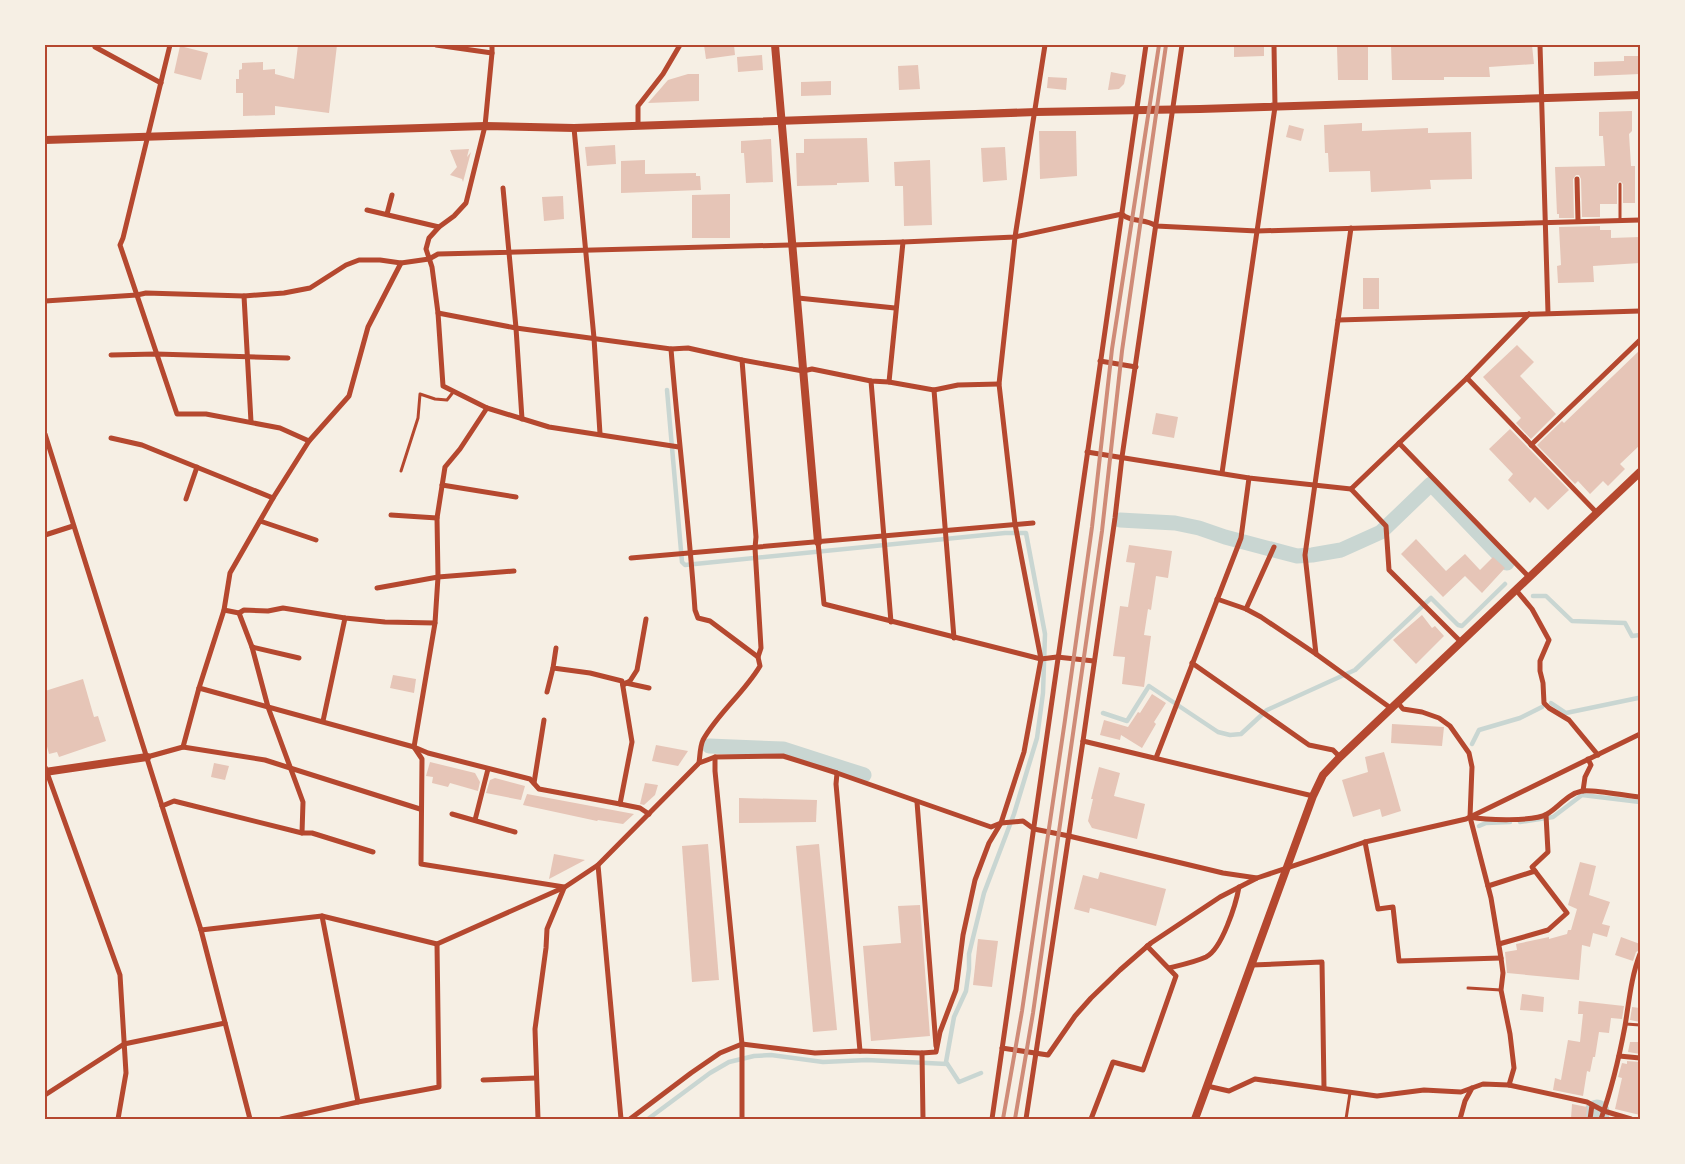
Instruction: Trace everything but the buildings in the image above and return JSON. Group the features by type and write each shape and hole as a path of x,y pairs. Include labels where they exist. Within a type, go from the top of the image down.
{"street":[{"path":"170,45 120,246 156,354 177,414 206,414 251,422 280,428 308,441"},
{"path":"436,45 492,53"},
{"path":"492,45 485,126 466,203 429,238 426,249 432,267 438,313 443,386 487,408 550,427 679,447"},
{"path":"638,126 638,106 663,74 680,45"},
{"path":"775,45 824,604 1041,659 1057,657 1094,661"},
{"path":"936,1052 940,1032 956,990 963,935 975,880 989,843 1004,822 1024,752 1041,659 1015,524 999,384 1015,237 1045,45"},
{"path":"992,1119 1146,45"},
{"path":"1026,1119 1083,741 1182,45"},
{"path":"1222,473 1274,107 1274,45"},
{"path":"1540,45 1548,313"},
{"path":"95,47 161,83"},
{"path":"45,140 485,126 574,128 1036,112 1172,110 1640,96"},
{"path":"574,128 594,338 600,434"},
{"path":"1577,179 1578,221"},
{"path":"503,188 522,419"},
{"path":"387,214 392,195"},
{"path":"367,210 439,227"},
{"path":"1122,214 1127,219 1150,221 1156,226 1257,231 1640,220"},
{"path":"45,302 146,293 244,296 284,293 310,288 346,265 359,260 401,262 429,259 438,254 903,242 1015,237 1122,214"},
{"path":"1316,654 1305,555 1350,228"},
{"path":"889,382 903,242"},
{"path":"183,747 199,688 224,610 230,573 308,441 349,396 368,327 401,262"},
{"path":"244,296 251,422"},
{"path":"798,298 895,308"},
{"path":"1338,320 1640,311"},
{"path":"438,313 516,328 671,349 688,348 803,371 812,369 871,381 889,382 934,390 958,385 999,384"},
{"path":"1351,489 1467,378 1529,314"},
{"path":"1531,445 1640,340"},
{"path":"671,349 695,610 698,618 710,621 758,657"},
{"path":"111,355 156,354 288,358"},
{"path":"699,763 702,742 751,682 760,666 758,657 761,648 756,537 742,360"},
{"path":"1100,361 1136,367"},
{"path":"1467,378 1597,513"},
{"path":"871,381 891,622"},
{"path":"934,390 954,638"},
{"path":"487,408 460,449 445,466 437,518 438,577 435,623 414,747 422,759 420,808 421,864 565,887"},
{"path":"45,434 201,930 250,1119"},
{"path":"111,438 142,445 273,498"},
{"path":"1399,444 1530,577"},
{"path":"1087,452 1249,478 1351,489 1386,526 1389,570 1461,642"},
{"path":"186,499 197,467"},
{"path":"1195,1119 1313,796 1324,775 1340,757 1640,472"},
{"path":"1156,758 1241,538 1249,478"},
{"path":"442,485 516,497"},
{"path":"391,514 437,518"},
{"path":"260,521 316,540"},
{"path":"631,558 1033,523"},
{"path":"45,534 73,526"},
{"path":"1246,609 1273,549"},
{"path":"377,588 438,577 514,571"},
{"path":"1516,590 1532,609 1549,640 1540,661 1544,703 1569,720 1598,755"},
{"path":"1218,599 1246,609 1261,617 1395,706 1440,718 1450,726 1469,753 1472,767 1470,816 1488,886 1503,973 1501,990 1510,1034 1514,1068 1510,1085"},
{"path":"224,610 239,613 244,610 268,612 283,608 385,622 435,623"},
{"path":"239,613 252,647 268,707 303,802 302,833"},
{"path":"323,721 345,618"},
{"path":"625,684 630,681 637,670 646,620"},
{"path":"252,647 299,658"},
{"path":"547,692 556,648"},
{"path":"1192,663 1309,745 1333,750 1340,757"},
{"path":"553,668 622,680 625,684 632,742 620,804"},
{"path":"625,684 649,688"},
{"path":"199,688 323,721 414,747 428,753 530,779 538,789 640,808 648,814"},
{"path":"534,783 544,720"},
{"path":"1002,1048 1048,1055 1075,1016 1091,998 1147,946 1204,906 1257,878 1365,842 1431,828 1470,816 1640,734"},
{"path":"1083,741 1313,796"},
{"path":"118,1119 126,1073 120,975 45,770 147,757 183,747 265,760 420,808"},
{"path":"201,930 322,916 437,944 565,887 598,866 699,763 716,757 783,756 991,827 1004,822 1023,820 1034,829 1228,874 1257,878"},
{"path":"716,757 715,771 742,1044 742,1119"},
{"path":"1583,791 1585,777 1591,765 1588,759"},
{"path":"475,820 488,769"},
{"path":"837,773 836,784 860,1051"},
{"path":"1470,816 1484,820 1530,818 1546,815 1569,796 1583,791 1640,797"},
{"path":"162,806 174,802 302,833 312,833 373,852"},
{"path":"917,802 936,1052"},
{"path":"452,814 515,832"},
{"path":"1498,944 1548,930 1567,913 1532,867 1548,852 1546,815"},
{"path":"1365,842 1378,909 1393,907 1399,961 1501,958"},
{"path":"598,866 621,1119"},
{"path":"1488,886 1535,871"},
{"path":"538,1119 535,1029 547,928 565,887"},
{"path":"1169,968 1208,956 1225,930 1237,899 1239,887"},
{"path":"322,916 358,1102"},
{"path":"281,1119 439,1087 437,944"},
{"path":"1091,1119 1113,1062 1143,1070 1176,976 1147,946"},
{"path":"1601,1119 1616,1074 1630,993 1640,954"},
{"path":"1252,965 1322,962 1324,1088"},
{"path":"45,1095 124,1044 225,1023"},
{"path":"630,1119 720,1053 742,1044 814,1053 860,1051 936,1052"},
{"path":"922,1053 922,1119"},
{"path":"1619,1056 1640,1058"},
{"path":"483,1080 536,1078"},
{"path":"1207,1086 1229,1090 1255,1079 1377,1096 1424,1090 1461,1092 1483,1084 1510,1085 1587,1102 1604,1111 1631,1119"},
{"path":"1460,1119 1465,1101 1472,1088"},
{"path":"1590,1119 1592,1105"}],"lane":[{"path":"1620,184 1620,220"},
{"path":"401,471 418,418 420,394 435,399 447,400 454,391"},
{"path":"1468,988 1501,990"},
{"path":"1625,1024 1640,1025"},
{"path":"1346,1119 1350,1093"}],"waterway":[{"path":"667,390 682,562 685,565 1005,533 1026,533 1045,634 1043,693 1037,738 1014,814 984,893 969,954 966,991 954,1017 946,1062 959,1082 981,1073"},
{"path":"1120,520 1175,523 1297,556 1312,555 1341,550 1381,532 1431,484 1507,563"},
{"path":"1103,713 1127,721 1149,686 1218,732 1230,735 1241,734 1267,710 1355,670 1431,598 1458,625 1462,626 1505,584"},
{"path":"1533,596 1546,596 1572,621 1625,623 1632,636 1640,635"},
{"path":"1551,703 1566,713 1640,699"},
{"path":"1472,744 1479,730 1520,718 1542,707"},
{"path":"709,746 783,749 864,775"},
{"path":"1520,822 1553,817 1582,795 1640,802"},
{"path":"1479,826 1486,823 1510,822"},
{"path":"648,1119 710,1073 729,1062 754,1056 771,1055 823,1062 867,1060 947,1064"},
{"path":"1596,1119 1597,1112"}],"railway":[{"path":"1003,1119 1022,1011 1065,720 1092,527 1112,349 1159,45"},
{"path":"1015,1119 1033,1013 1102,531 1122,351 1166,45"}]}
